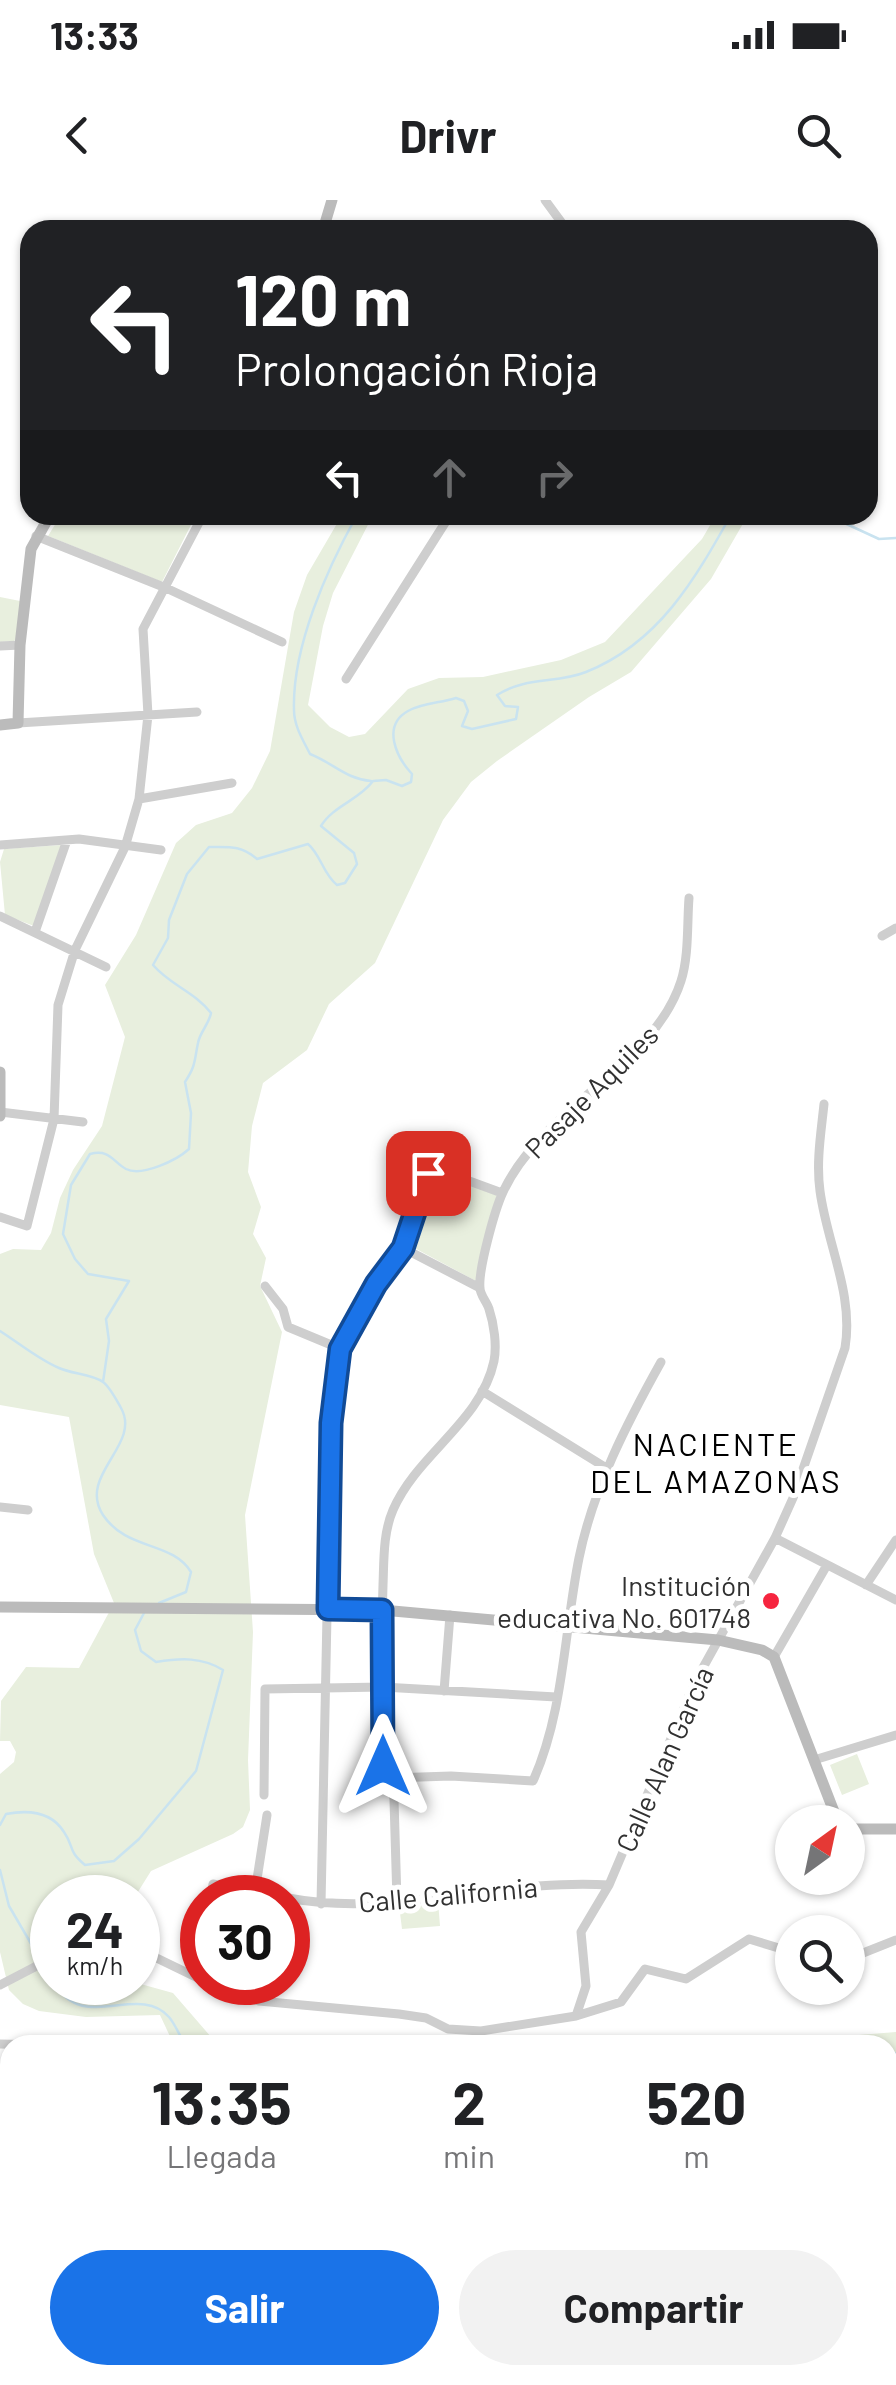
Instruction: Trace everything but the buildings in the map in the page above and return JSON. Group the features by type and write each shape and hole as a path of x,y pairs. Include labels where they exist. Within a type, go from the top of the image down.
{"street":[{"path":"18,723 20,645 31,549 43,525"},
{"path":"0,1217 27,1226 54,1120 58,1005 75,950 125,847 139,799 148,714 144,629 198,525"},
{"path":"346,678 444,525"},
{"path":"36,536 166,588 282,642"},
{"path":"0,646 20,645"},
{"path":"0,725 197,712"},
{"path":"139,799 232,784"},
{"path":"35,932 67,840"},
{"path":"0,845 67,840 161,850"},
{"name":"Pasaje Aquiles","path":"398,1901 393,1780 383,1766 382,1610 385,1545 392,1512 427,1460 470,1411 494,1362 489,1309 480,1288 502,1193 520,1161 548,1130 646,1040 669,1012 683,978 688,898"},
{"path":"0,916 106,967"},
{"path":"882,936 896,928"},
{"path":"0,1072 0,1114 83,1122"},
{"name":"Calle Alan García","path":"576,2016 586,1986 581,1932 608,1885 678,1717 775,1538 793,1498 845,1348 848,1330 840,1270 820,1196 818,1167 824,1104"},
{"path":"322,1904 331,1423 340,1349 376,1284 403,1248 430,1167 502,1193"},
{"path":"403,1248 480,1288"},
{"path":"266,1286 283,1309 288,1327 340,1349"},
{"path":"393,1780 445,1776 533,1781 550,1739 580,1553 608,1469 661,1362"},
{"path":"482,1390 608,1469"},
{"path":"0,1508 28,1510"},
{"path":"775,1538 896,1600"},
{"path":"866,1585 896,1540"},
{"path":"774,1658 827,1565"},
{"path":"0,1607 382,1610 718,1640 762,1650 774,1658 831,1805"},
{"path":"444,1691 450,1615"},
{"path":"264,1796 264,1689 382,1688 556,1697"},
{"path":"814,1760 896,1734"},
{"path":"257,1875 267,1815"},
{"path":"865,1829 896,1829"},
{"name":"Calle California","path":"310,1902 398,1901 573,1883 608,1885"},
{"path":"301,2005 399,2014 426,2018 448,2029 481,2031 576,2016 621,2002 645,1969 686,1979 749,1939 775,1947"},
{"path":"865,1952 896,1940"},
{"path":"0,1985 30,1969"}],"green space":[{"path":"55,525 191,525 162,582 48,536"},
{"path":"336,525 368,525 333,593 308,705 330,727 349,737 365,734 408,689 439,678 483,677 561,660 605,642 702,539 710,525 742,525 711,579 631,672 589,697 471,782 443,820 375,963 329,1004 307,1050 263,1083 252,1126 248,1172 261,1207 253,1234 266,1258 260,1286 282,1332 245,1515 253,1632 250,1810 243,1827 233,1834 148,1875 30,1875 30,2005 160,2005 160,1989 173,1993 209,2035 169,2035 160,2015 86,2017 39,2011 23,2004 9,1990 0,1952 0,1774 14,1762 16,1752 10,1741 0,1741 1,1701 26,1667 79,1668 114,1603 94,1554 69,1417 0,1405 0,1254 13,1249 41,1250 73,1170 102,1126 125,1037 105,985 136,935 176,843 196,825 232,813 252,788 270,751 294,612 307,575"},
{"path":"0,597 20,601 18,637 14,641 0,642"},
{"path":"61,845 34,926 5,915 0,862 4,849"},
{"path":"433,1172 497,1195 476,1281 407,1244"},
{"path":"857,1754 869,1784 842,1795 830,1765"},
{"path":"438,1901 440,1926 402,1929 399,1905"}],"waterway":[{"path":"352,525 323,584 305,635 294,710 310,754 347,774 371,781"},
{"path":"103,1382 109,1341 106,1319 129,1281 88,1274 75,1259 63,1234 71,1185 90,1154 106,1154 126,1169 141,1171 168,1162 189,1149 191,1113 185,1082 211,1013 153,965 168,938 169,920 187,874 209,847 240,849 257,859 308,844 332,881 337,885 345,883 357,864 354,853 321,826 373,781 386,780 402,786 411,782 412,774 394,742 393,733 400,717 419,706 456,698 464,701 468,711 462,726 472,729 516,719 518,707 505,706 497,695 519,685 586,672 634,644 689,585 725,525"},
{"path":"849,525 879,539 896,538"},
{"path":"0,1331 51,1364 106,1384 121,1408 123,1435 103,1473 97,1500 113,1527 173,1555 191,1572 186,1592 159,1603"},
{"path":"0,1825 6,1814 38,1814 59,1825 85,1865 114,1861 139,1839 196,1771 223,1670 191,1660 156,1662 141,1651 135,1630 144,1613"},
{"path":"0,1870 9,1906 30,1942"},
{"path":"79,2005 126,2005"},
{"path":"146,2005 169,2017 179,2035"}],"place":[{"name":"Institución educativa No. 601748","path":"771,1601"}],"district":[{"name":"NACIENTE DEL AMAZONAS","path":"716,1462"}],"route":[{"path":"383,1766 382,1610 328,1609 331,1423 340,1349 376,1284 403,1248 428,1173"}]}
